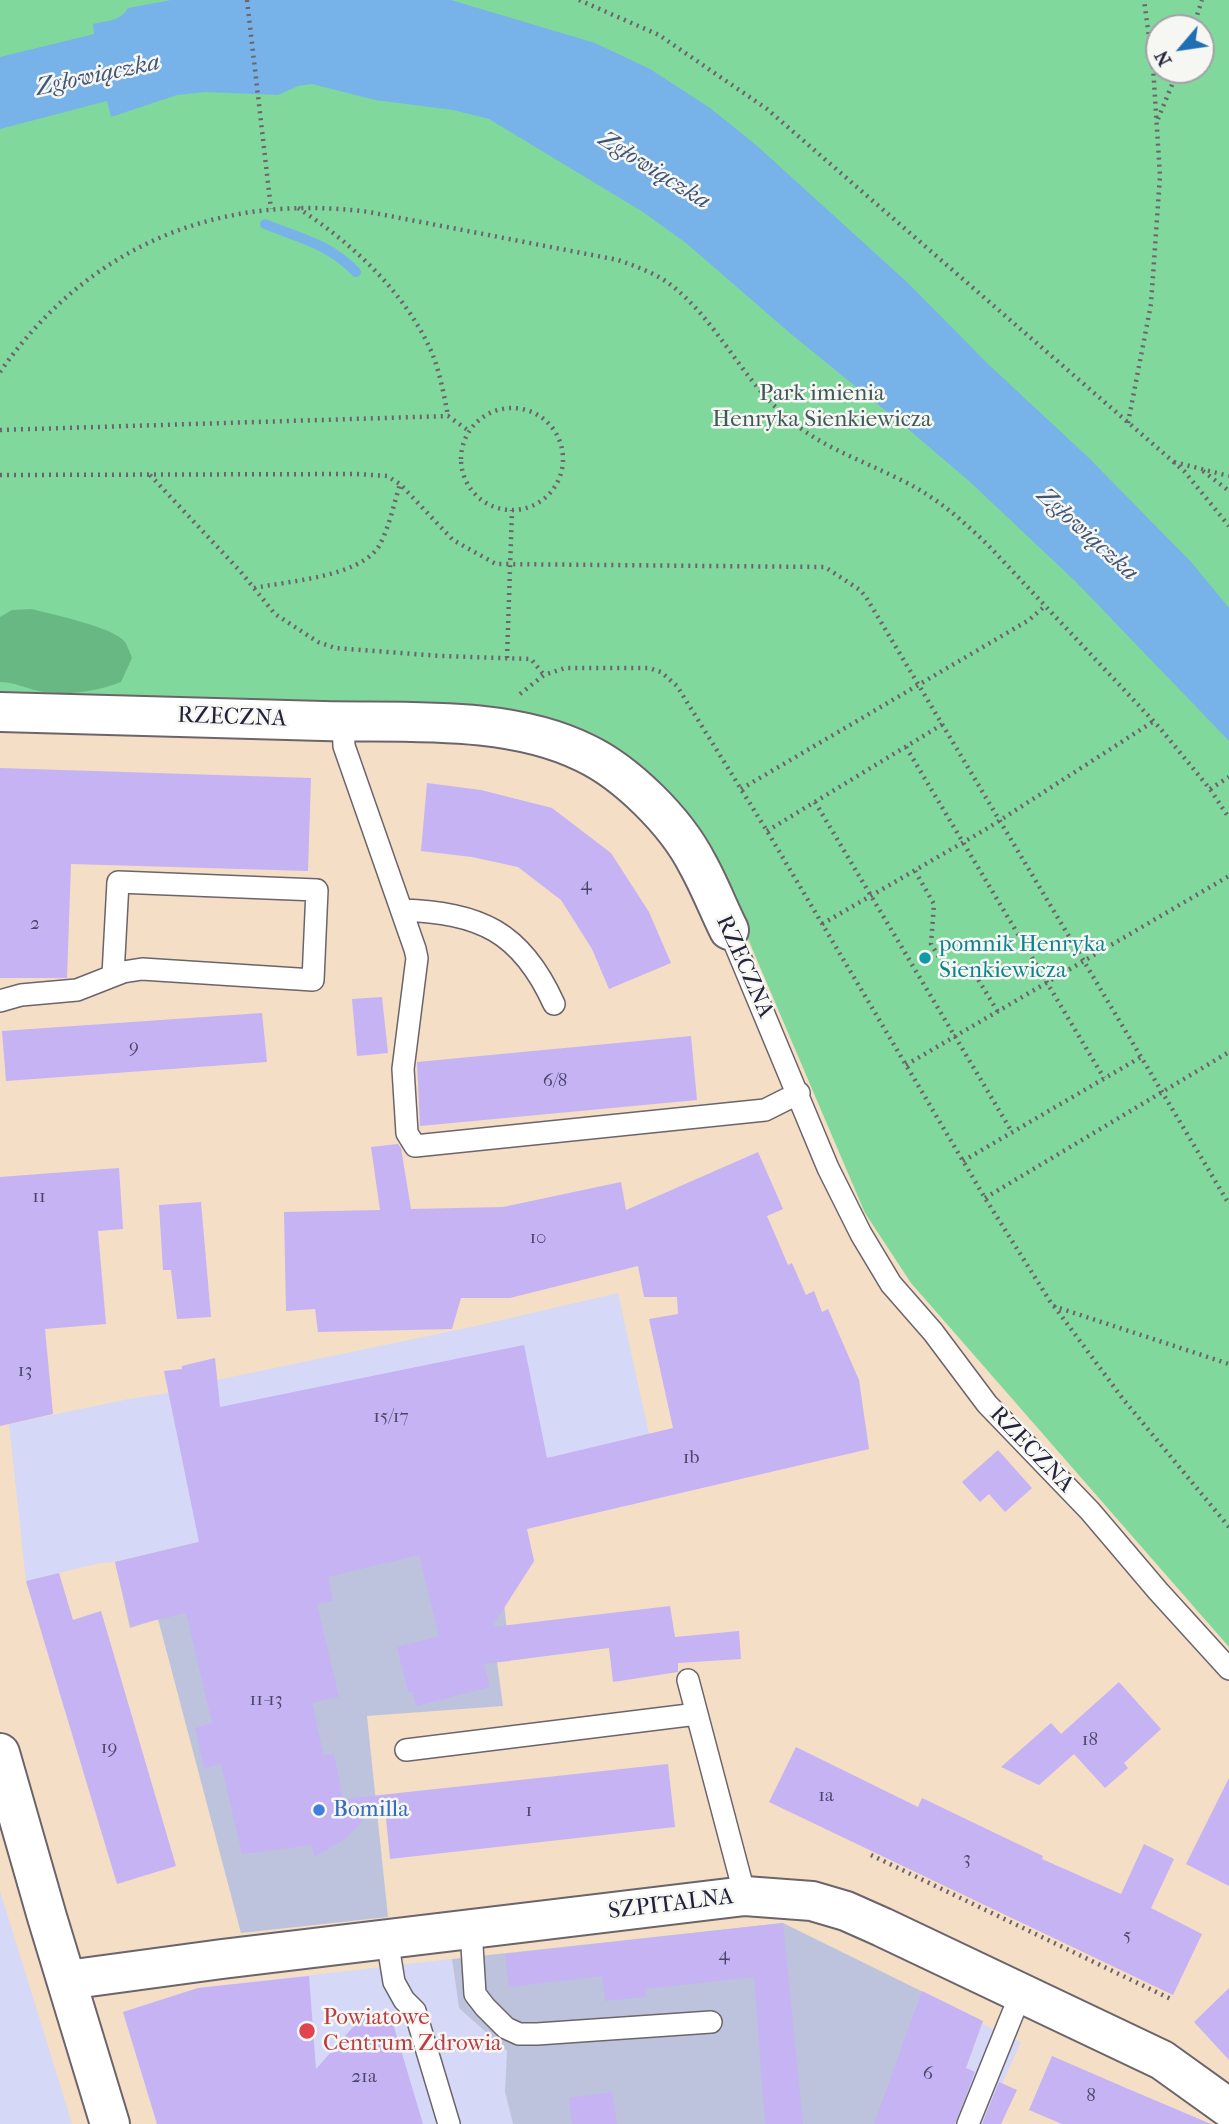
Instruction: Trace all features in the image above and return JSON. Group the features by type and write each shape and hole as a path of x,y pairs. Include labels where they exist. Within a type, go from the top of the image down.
{"street":[{"name":"RZECZNA","path":"0,712 500,728 556,742 586,753 627,782 654,806 696,861 729,930"},
{"path":"0,1753 10,1823 67,1980 110,2124"},
{"name":"SZPITALNA","path":"67,1980 387,1938 745,1896 812,1901 846,1911 1162,2060 1229,2108"}],"lane":[{"path":"343,721 344,746 417,958 403,1069 407,1133 415,1146 765,1110 799,1093"},
{"path":"0,1001 21,995 77,990 113,975 142,969 313,980 317,890 118,882 113,975"},
{"path":"402,910 444,912 474,919 500,933 523,953 542,977 554,1004"},
{"name":"RZECZNA","path":"729,930 828,1168 861,1234 891,1284 933,1332 987,1404 1090,1511 1229,1669"},
{"path":"688,1680 745,1896"},
{"path":"406,1750 697,1714"},
{"path":"471,1930 475,1994 506,2028 519,2034 711,2022"},
{"path":"387,1938 394,1982 415,2011 449,2124"},
{"path":"968,2124 1021,1993"}],"path":[{"path":"247,0 271,209"},
{"path":"579,0 659,35 767,109 1184,471 1229,526"},
{"path":"1128,423 1151,304 1160,176 1153,66 1144,0"},
{"path":"1157,123 1172,84"},
{"path":"296,207 367,262 404,306 432,353 448,416"},
{"path":"0,372 52,307 87,278 115,260 161,236 188,227 271,209 334,208 369,212 618,260 646,270 685,297 763,395 783,415 826,445 904,481 947,508 988,545 1154,721 1210,789 1229,818"},
{"path":"504,408 525,409 544,418 557,435 563,454 560,475 550,494 533,506 512,510 494,507 478,498 467,483 461,466 462,447 469,430 484,416 504,408"},
{"path":"0,430 448,416 469,430"},
{"path":"1173,462 1229,476"},
{"path":"1200,469 1229,491"},
{"path":"0,475 387,476 400,484 453,540 496,564 825,567 860,590 866,597 1229,1204"},
{"path":"150,475 275,614 318,642 334,648 531,659 544,675"},
{"path":"254,588 344,571 369,558 384,536 400,484"},
{"path":"507,658 512,510"},
{"path":"741,789 1028,620 1045,606"},
{"path":"500,728 512,703 528,685 544,675 565,668 637,668 661,672 677,686 767,831 985,1198 1060,1317 1229,1527"},
{"path":"822,923 1001,820 1154,721"},
{"path":"767,831 943,724"},
{"path":"906,747 1104,1078"},
{"path":"1210,789 1229,777"},
{"path":"814,802 1012,1132"},
{"path":"915,871 934,904 931,944 940,959 976,976 998,1012"},
{"path":"906,1065 1229,876"},
{"path":"985,1198 1229,1052"},
{"path":"963,1161 1141,1057"},
{"path":"1053,1306 1229,1364"},
{"path":"872,1856 1173,2000"}],"shaded area":[{"path":"618,1293 649,1434 26,1581 9,1424 169,1393 217,1380 476,1326"},
{"name":"Bomilla","path":"511,1467 534,1561 525,1575 502,1583 510,1661 497,1662 503,1706 367,1716 388,1917 241,1933 158,1619 130,1628 115,1562"},
{"path":"0,1891 66,2104 72,2124 0,2124"},
{"path":"783,1923 982,2021 946,2124 513,2124 505,2092 507,2051 459,2008 452,1959"},
{"name":"Powiatowe Centrum Zdrowia","path":"452,1959 459,2008 508,2051 505,2092 513,2124 157,2124 123,2012 198,1988"},
{"path":"982,2024 1021,2042 984,2124 946,2124"}],"green space":[{"name":"Park imienia Henryka Sienkiewicza","path":"0,0 1229,0 1229,1647 911,1283 865,1213 722,878 596,747 0,693"},
{"path":"32,609 109,631 119,637 125,642 132,658 121,682 91,691 59,693 0,682 0,617 12,610"}],"water":[{"name":"Zgłowiączka","path":"171,0 451,0 595,43 650,69 710,108 755,144 908,283 988,364 1089,458 1192,563 1229,608 1229,741 1076,582 969,481 908,429 791,334 686,243 643,212 489,119 453,110 375,100 312,84 298,86 278,95 205,92 177,95 111,117 107,101 0,129 0,57 94,34 93,24 117,18 128,8"}],"building":[{"path":"0,768 311,778 308,871 71,864 67,978 0,978"},
{"path":"427,783 481,790 552,808 611,853 649,912 671,963 609,989 592,949 561,900 518,867 472,857 421,851"},
{"path":"382,997 388,1053 357,1056 352,999"},
{"path":"262,1013 267,1062 6,1081 2,1031"},
{"path":"691,1036 697,1100 420,1126 417,1062"},
{"path":"398,1144 401,1148 411,1209 503,1207 621,1182 626,1210 758,1152 783,1209 767,1216 788,1265 792,1263 806,1295 814,1291 822,1312 828,1309 859,1380 869,1449 527,1529 534,1561 492,1627 670,1606 675,1637 739,1631 741,1659 678,1663 678,1672 613,1682 609,1648 484,1664 490,1687 417,1706 412,1692 408,1692 397,1647 439,1636 419,1555 328,1577 333,1601 317,1604 339,1697 312,1703 324,1756 334,1753 343,1799 668,1764 675,1827 390,1859 384,1798 345,1839 314,1857 312,1845 242,1854 221,1764 204,1768 195,1728 212,1723 186,1613 131,1626 115,1562 199,1542 164,1371 182,1369 182,1366 215,1358 220,1407 524,1345 547,1458 673,1428 649,1319 678,1314 677,1297 644,1297 638,1266 510,1298 461,1298 452,1329 318,1332 315,1309 286,1311 284,1212 380,1210 371,1147"},
{"path":"119,1168 123,1229 98,1231 106,1324 45,1329 53,1414 0,1426 0,1177"},
{"path":"201,1202 211,1317 177,1319 171,1270 163,1270 159,1205"},
{"path":"998,1450 1032,1488 1005,1512 989,1494 980,1502 962,1482"},
{"path":"59,1573 73,1620 101,1611 176,1866 117,1884 26,1581"},
{"path":"1119,1682 1161,1729 1124,1763 1128,1768 1105,1788 1074,1754 1039,1785 1001,1767 1051,1723 1061,1734"},
{"path":"796,1747 918,1807 922,1798 1043,1856 1042,1859 1121,1894 1144,1844 1174,1859 1151,1908 1202,1934 1173,1995 769,1802"},
{"path":"1229,1778 1229,1886 1186,1864"},
{"path":"783,1923 803,2124 765,2124 754,1977 645,1989 646,1997 605,2001 602,1976 509,1987 505,1954"},
{"name":"Powiatowe Centrum Zdrowia","path":"309,1976 316,2069 361,2018 389,2010 423,2124 157,2124 123,2012 198,1988"},
{"path":"1229,1988 1229,2060 1194,2022"},
{"path":"922,1991 983,2021 966,2068 975,2072 955,2124 874,2124"},
{"path":"1052,2056 1211,2124 1062,2124 1029,2110"},
{"path":"999,2082 1017,2090 1001,2124 982,2124"},
{"path":"612,2092 617,2124 572,2124 569,2098"}],"waterway":[{"path":"265,224 324,248 356,272"}],"place":[{"name":"pomnik Henryka Sienkiewicza","path":"925,958"},
{"name":"Bomilla","path":"319,1810"},
{"name":"Powiatowe Centrum Zdrowia","path":"307,2031"}]}
